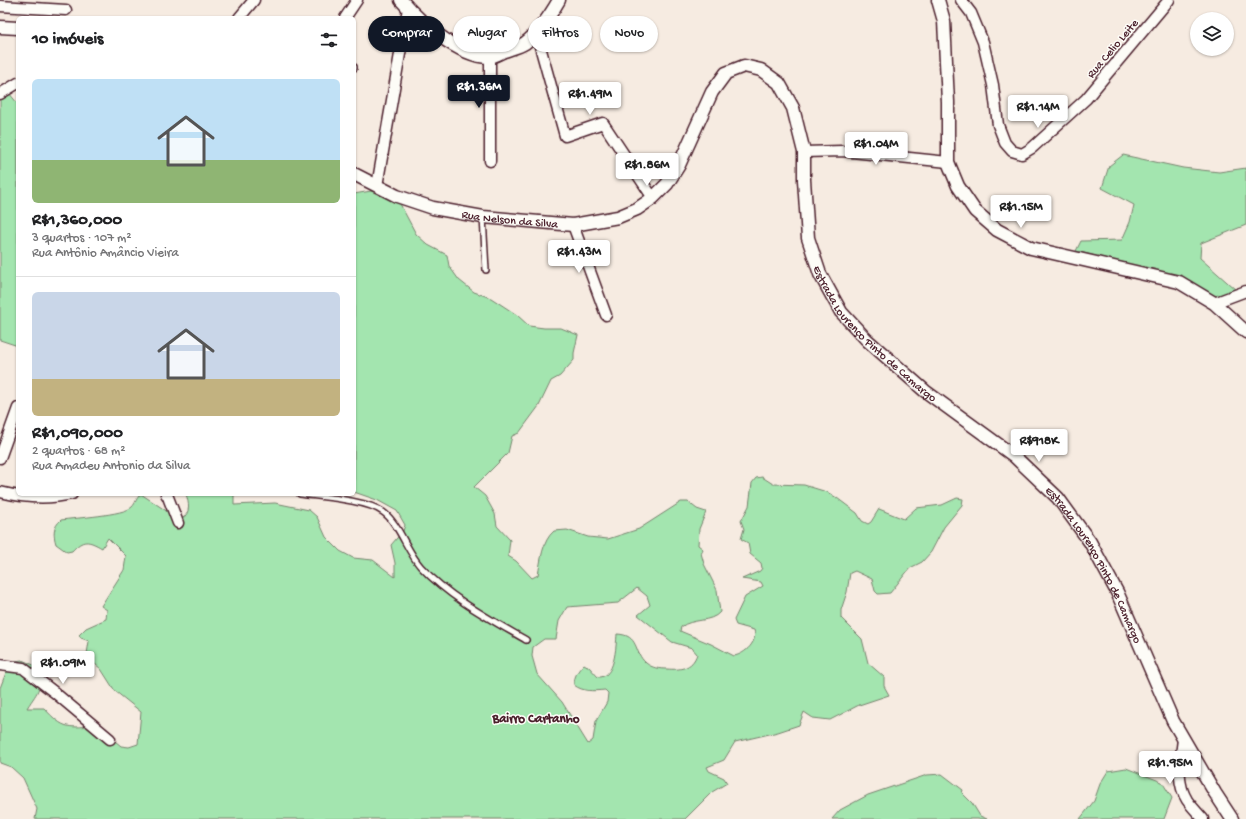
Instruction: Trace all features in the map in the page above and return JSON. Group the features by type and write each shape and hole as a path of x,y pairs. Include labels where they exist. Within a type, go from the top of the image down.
{"street":[{"path":"241,16 254,0"},
{"path":"346,16 357,0"},
{"path":"549,16 559,0"},
{"path":"938,0 944,21 948,102 948,162 958,186 974,211 997,230 1031,248 1179,282 1214,303 1246,332"},
{"name":"Rua Celio Leite","path":"961,0 971,13 983,42 993,85 998,125 1005,143 1012,151 1022,154 1032,148 1086,100 1168,0"},
{"path":"404,4 412,13 445,39 473,54 490,58 524,43 528,39"},
{"path":"376,186 404,4"},
{"path":"0,6 66,10"},
{"path":"0,27 16,28"},
{"path":"541,52 564,136 603,123 653,198"},
{"path":"490,58 490,161"},
{"name":"Rua Nelson da Silva","path":"356,175 397,196 433,208 483,218 573,225 618,217 637,209 653,198 668,184 679,165 712,92 726,73 744,66 761,70 779,83 792,108 804,152"},
{"path":"0,94 16,84"},
{"path":"804,152 842,151 948,162"},
{"name":"Estrada Lourenço Pinto de Camargo","path":"804,152 804,180 808,238 820,274 841,312 867,340 925,391 1014,456 1058,498 1090,542 1117,592 1173,721 1232,819"},
{"path":"573,225 606,315"},
{"path":"1214,303 1246,291"},
{"path":"0,458 16,414"},
{"path":"0,492 20,497 48,498 59,496"},
{"path":"167,496 178,523"},
{"path":"0,665 23,668 110,739"},
{"path":"1183,738 1179,774 1182,789 1187,799 1203,819"}],"lane":[{"path":"483,218 486,270"},
{"path":"316,496 347,500 383,511 391,520 420,566 443,588 488,618 526,640"}],"green space":[{"path":"0,90 9,93 16,102 16,345 0,340"},
{"path":"1123,155 1183,168 1219,172 1246,168 1246,225 1201,243 1200,258 1236,290 1217,299 1186,279 1076,251 1081,241 1122,240 1130,222 1134,205 1102,188 1109,166"},
{"path":"371,191 386,193 399,202 416,234 428,245 447,255 449,266 459,280 474,292 491,298 517,315 529,326 561,328 578,335 574,360 560,376 551,381 539,406 519,433 512,436 508,453 474,487 485,496 495,514 497,526 510,540 508,556 516,561 532,578 538,575 544,545 554,531 567,530 588,537 608,539 639,529 681,502 688,502 697,509 706,512 699,529 698,545 703,549 701,553 704,564 717,590 720,612 712,618 685,624 681,627 680,631 711,644 734,656 742,653 750,647 755,634 754,630 736,625 734,620 745,597 763,586 761,582 742,579 760,571 762,568 761,563 750,554 748,543 741,539 744,529 741,521 749,506 752,483 756,478 762,477 773,484 804,485 827,492 857,513 862,521 868,524 871,522 879,509 904,519 916,508 942,505 957,498 963,499 962,505 944,527 931,552 922,562 910,568 890,593 878,594 875,591 872,579 855,571 850,573 847,592 841,610 841,618 862,639 868,663 884,677 884,686 889,695 859,705 830,720 813,718 804,712 799,725 778,732 735,742 724,760 707,767 709,771 724,778 727,783 712,792 685,819 35,819 37,809 23,778 11,767 0,763 0,688 9,665 15,661 22,660 36,666 39,688 27,708 44,708 57,721 68,726 97,726 121,746 129,747 138,744 141,712 115,691 101,669 89,659 87,654 89,641 81,638 79,635 86,628 106,619 107,610 101,606 124,570 126,556 108,538 102,548 93,543 86,542 79,544 72,551 67,552 56,544 54,537 55,528 61,520 110,514 127,510 132,507 139,496 144,496 177,518 182,519 188,511 187,496 234,496 234,505 275,503 309,510 317,517 326,537 340,551 353,558 373,560 395,577 395,563 391,545 403,531 405,525 397,511 377,500 356,493 356,194","holes":["637,588 647,596 650,605 638,615 672,642 692,648 697,654 695,659 689,666 681,669 656,668 648,665 642,659 633,641 629,637 617,634 614,661 608,673 604,676 598,677 589,667 584,664 578,671 575,679 574,685 581,689 593,691 605,690 608,693 607,702 596,721 593,740 588,744 562,702 537,674 532,656 533,647 544,639 556,639 559,621 567,607 618,603"]},
{"path":"1126,768 1162,782 1172,798 1164,819 1080,819 1094,801 1100,784 1108,771"},
{"path":"942,774 963,790 962,793 972,803 980,816 987,819 832,819 840,810 868,795 927,775"}],"district":[{"name":"Bairro Cartanho","path":"536,717"}]}
